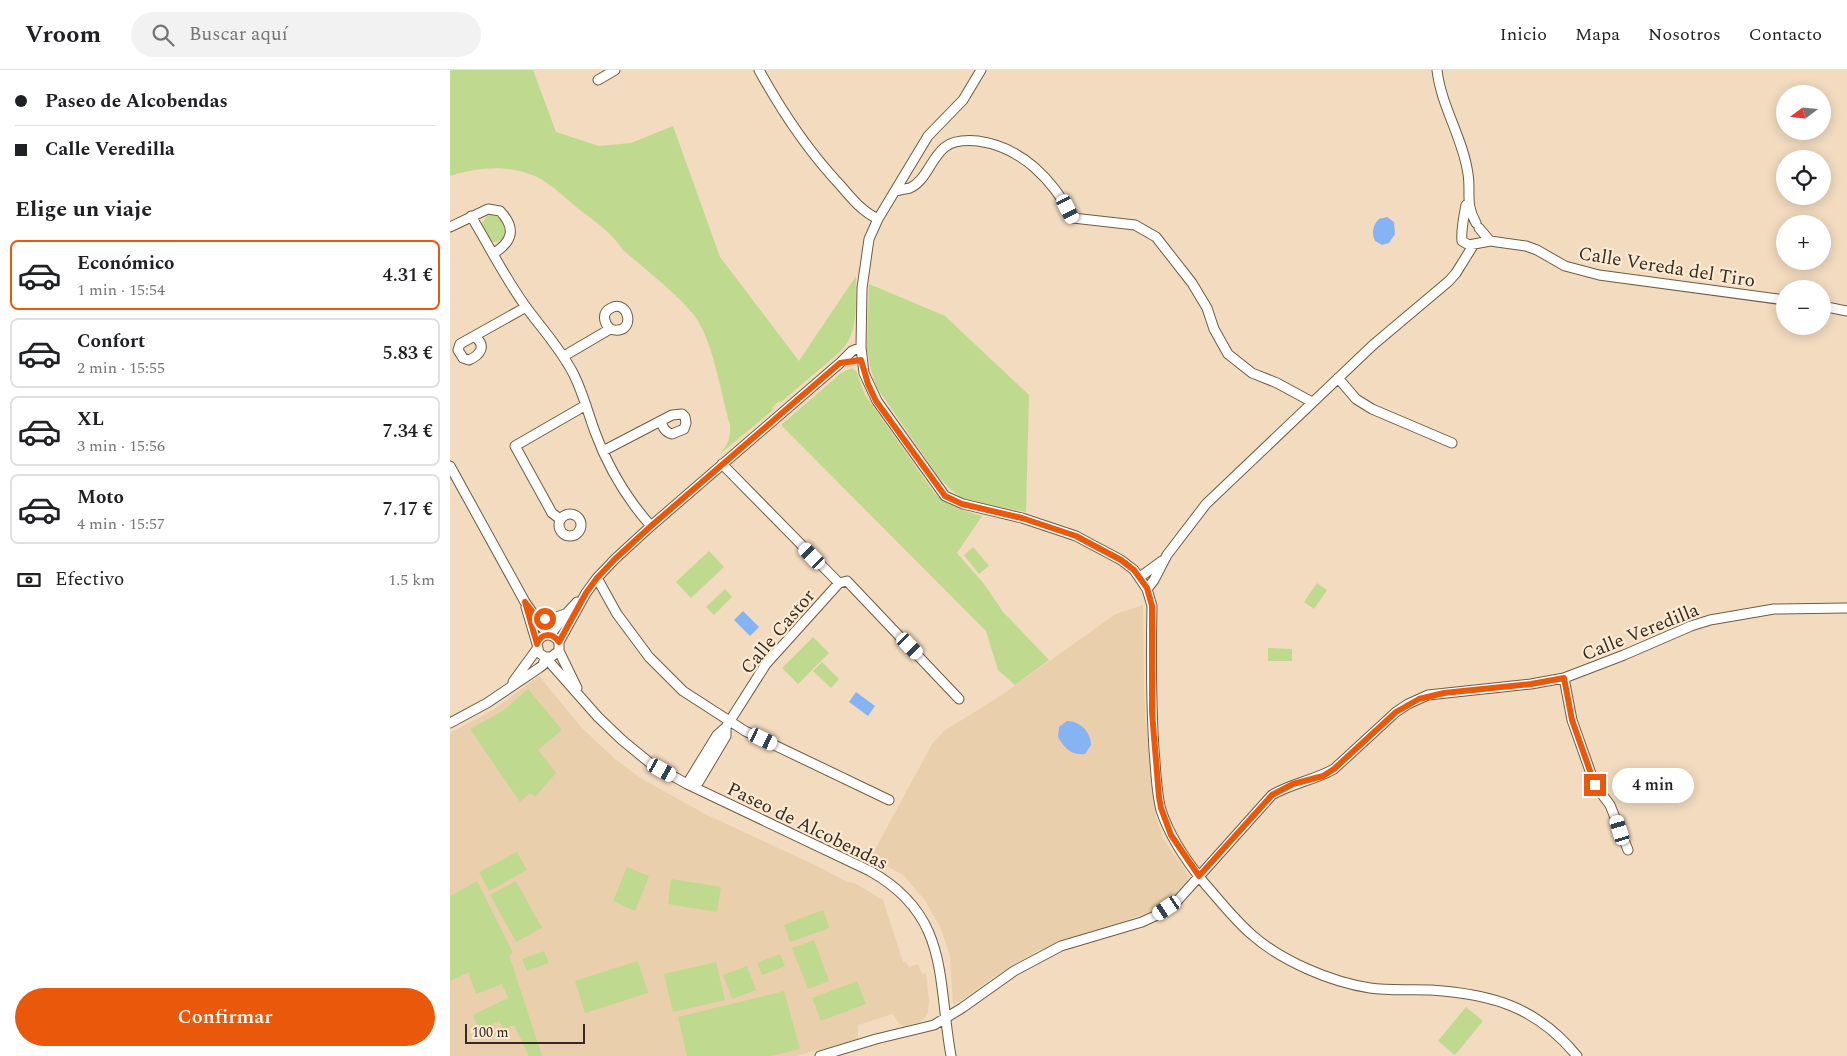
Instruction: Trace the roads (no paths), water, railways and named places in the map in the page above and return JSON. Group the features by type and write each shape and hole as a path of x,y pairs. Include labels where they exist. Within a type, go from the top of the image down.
{"street":[{"path":"598,80 615,70"},
{"path":"759,70 790,124 818,161 876,224"},
{"path":"980,70 963,100 928,136 876,224 866,246 860,347 861,360 868,384 876,401 945,496 962,504 1022,518 1076,536 1121,560 1140,577 1147,588 1152,606 1152,712 1157,786 1161,808 1171,835 1199,876 1228,911 1252,935 1271,948 1318,974 1342,982 1372,988 1432,990 1511,1004 1544,1023 1562,1038 1577,1056"},
{"path":"1438,70 1442,93 1466,164 1469,180 1464,226 1461,235 1462,262"},
{"path":"895,191 912,187 945,147 957,141 993,143 1019,154 1042,174 1064,200 1073,218 1135,225 1156,236 1192,283 1207,308 1214,329 1228,354 1252,373 1277,383 1312,402"},
{"path":"1468,195 1470,212 1478,226 1490,240"},
{"path":"450,227 488,209 500,211 505,216 510,229 510,237 508,243 493,254"},
{"path":"471,216 503,273 526,307 564,356 575,377 602,451 620,484 637,510 651,526"},
{"path":"1140,577 1154,568 1167,555 1206,504 1312,402 1374,345 1449,281 1479,238 1478,226 1471,221 1464,226"},
{"name":"Calle Vereda del Tiro","path":"1462,241 1466,244 1475,244 1490,240 1526,246 1565,266 1599,276 1776,299"},
{"path":"475,337 526,307"},
{"path":"1831,308 1847,311"},
{"path":"564,356 610,329"},
{"path":"506,690 537,647 541,638 549,635 597,578 651,526 852,351 860,347"},
{"path":"840,363 861,360"},
{"path":"1338,378 1356,399 1372,409 1452,443"},
{"path":"560,519 552,513 515,446 586,405"},
{"path":"602,451 661,421"},
{"path":"722,464 839,583 848,581 959,698"},
{"path":"450,468 525,602 549,635 556,638 559,646"},
{"path":"1147,588 1154,580 1167,555"},
{"path":"597,578 617,614 649,657 683,691 727,725 889,800"},
{"name":"Calle Castor","path":"686,784 766,664 839,583"},
{"path":"525,602 539,653 546,657 551,657 559,646 586,593"},
{"name":"Calle Veredilla","path":"820,1056 876,1039 934,1025 962,1008 1014,971 1061,946 1142,922 1155,916 1178,900 1272,795 1293,784 1323,776 1334,769 1396,712 1408,704 1428,696 1531,684 1564,678 1702,622 1774,609 1847,608"},
{"path":"535,615 545,619 554,619 566,614"},
{"name":"Paseo de Alcobendas","path":"559,646 584,701"},
{"path":"450,723 506,690 543,665 546,657"},
{"name":"Paseo de Alcobendas","path":"546,657 584,701 622,740 650,763 686,784 870,871 898,890 919,914 933,942 939,969 951,1056"},
{"name":"Calle Veredilla","path":"1564,678 1572,720 1595,785 1610,805 1628,850"},
{"name":"Calle Castor","path":"696,788 726,736 727,725"}],"water":[{"path":"1387,217 1394,222 1395,234 1389,243 1382,245 1375,241 1373,229 1379,219"},
{"path":"743,611 759,627 750,636 734,620"},
{"path":"856,692 875,706 868,716 849,702"},
{"path":"1067,721 1080,725 1087,732 1091,745 1085,754 1072,752 1063,745 1058,737 1059,727"}]}
